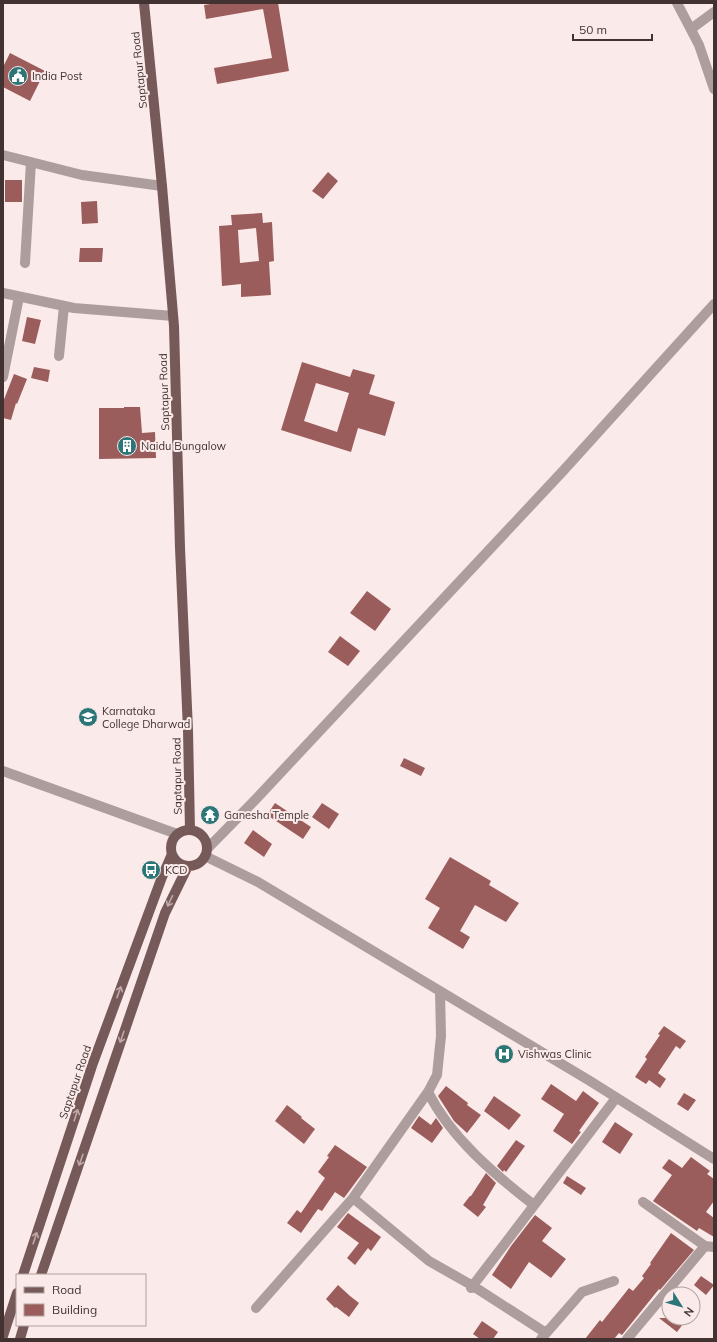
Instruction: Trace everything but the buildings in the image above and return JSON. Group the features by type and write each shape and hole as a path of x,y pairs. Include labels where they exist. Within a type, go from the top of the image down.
{"main road":[{"name":"Saptapur Road","path":"144,3 173,316 180,548 188,730 190,830"},
{"path":"190,830 203,836 206,842 206,853 201,862 188,866 175,860 171,847 177,834 190,830"},
{"name":"Saptapur Road","path":"23,1274 93,1063 162,877 172,854"},
{"path":"41,1274 165,912 188,866"},
{"path":"3,1336 16,1296"},
{"path":"20,1339 24,1326"}],"street":[{"path":"677,3 699,44 714,89"},
{"path":"691,29 714,12"},
{"path":"3,155 82,175 162,186"},
{"path":"24,263 31,162"},
{"path":"3,293 74,308 173,316"},
{"path":"3,377 19,297"},
{"path":"714,304 563,471 206,853 258,882 590,1081 714,1159"},
{"path":"59,356 64,306"},
{"path":"3,772 177,834"},
{"path":"256,1308 353,1198 428,1092 438,1075 441,1036 440,991"},
{"path":"428,1092 435,1105 473,1154 534,1206"},
{"path":"472,1287 616,1098"},
{"path":"353,1198 429,1261 472,1287 544,1336 582,1292 614,1281"},
{"path":"627,1339 709,1247 643,1202"}],"place":[{"name":"India Post","path":"18,76"},
{"name":"Naidu Bungalow","path":"127,446"},
{"name":"Karnataka College Dharwad","path":"88,717"},
{"name":"Ganesha Temple","path":"210,815"},
{"name":"KCD","path":"151,870"},
{"name":"Vishwas Clinic","path":"504,1054"}]}
